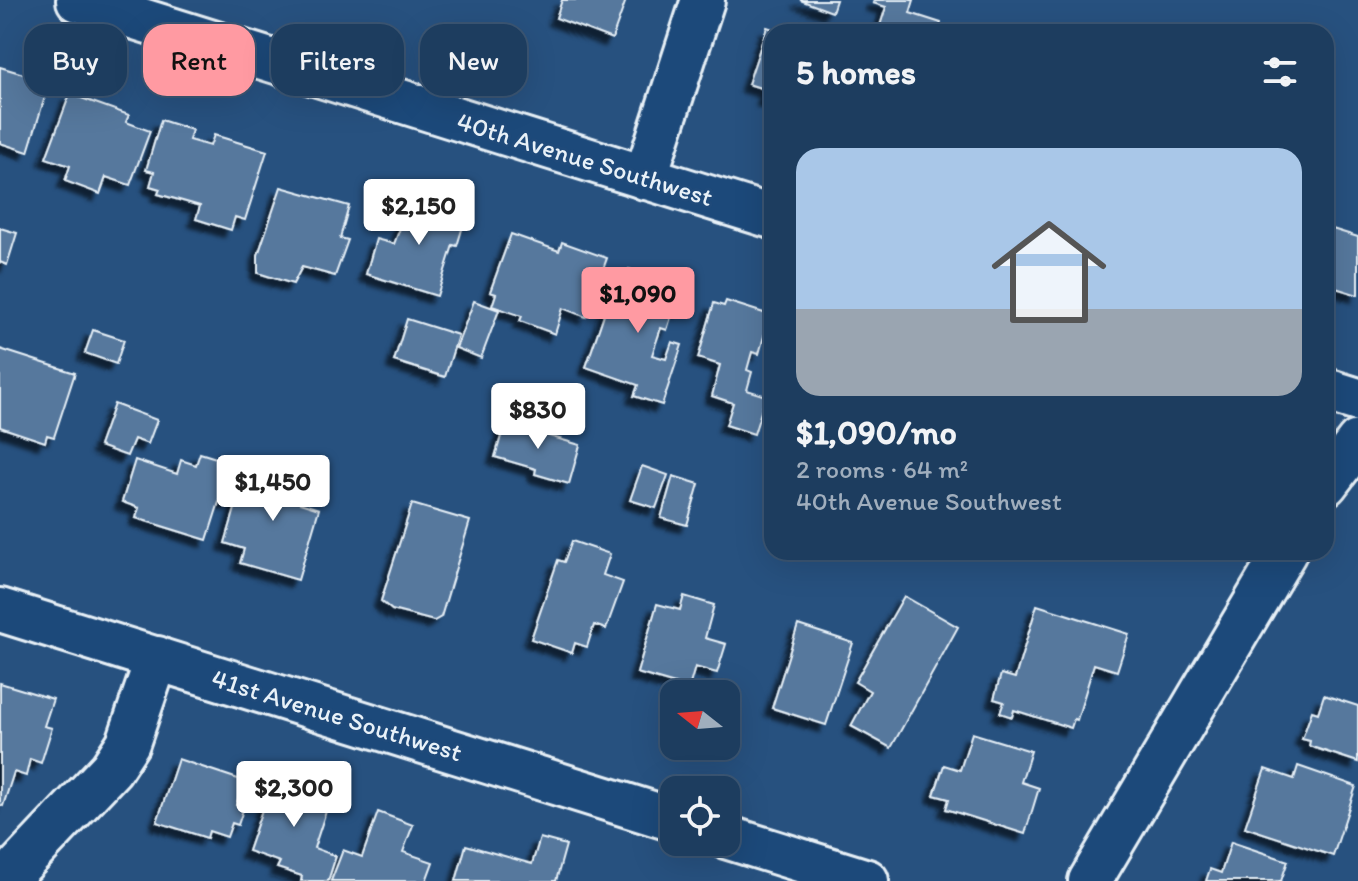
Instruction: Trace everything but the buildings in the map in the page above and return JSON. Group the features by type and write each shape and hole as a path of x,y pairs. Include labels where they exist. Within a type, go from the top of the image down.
{"street":[{"name":"40th Avenue Southwest","path":"78,0 764,215"},
{"path":"645,178 703,0"},
{"path":"1334,392 1358,400"},
{"path":"1334,474 1358,442"},
{"path":"1090,881 1280,560"},
{"name":"41st Avenue Southwest","path":"0,610 660,816"},
{"path":"5,881 111,769 128,743 157,658"},
{"path":"740,841 867,881"}]}
